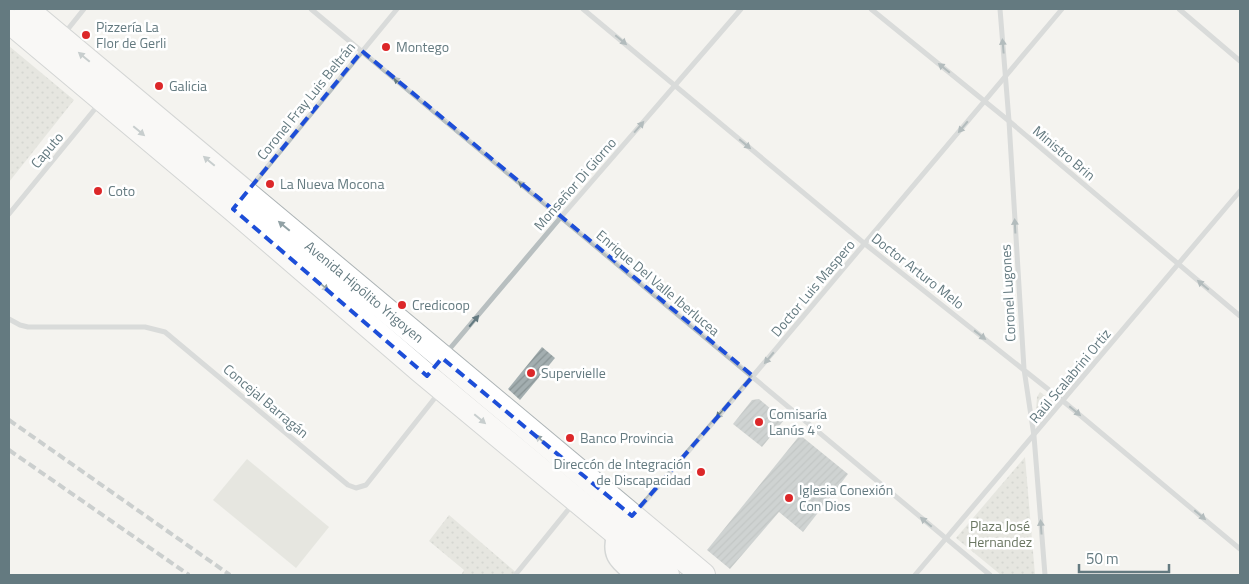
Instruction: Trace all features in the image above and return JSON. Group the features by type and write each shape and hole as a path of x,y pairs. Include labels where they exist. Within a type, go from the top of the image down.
{"main road":[{"name":"Avenida Hipólito Yrigoyen","path":"26,9 54,45 102,100 239,200"},
{"name":"Avenida Hipólito Yrigoyen","path":"9,21 54,45 239,200 442,373 625,525 667,575"},
{"name":"Avenida Hipólito Yrigoyen","path":"442,373 576,500 625,525 703,575"},
{"path":"625,525 614,545 615,552 638,575"}],"street":[{"path":"54,45 84,9"},
{"name":"Enrique Del Valle Iberlucea","path":"311,9 990,575"},
{"name":"Coronel Fray Luis Beltrán","path":"239,200 397,9"},
{"name":"Doctor Arturo Melo","path":"583,9 865,244 1024,369 1240,549"},
{"name":"Monseñor Di Giorno","path":"442,373 561,217 741,9"},
{"name":"Ministro Brin","path":"870,9 985,101 1240,316"},
{"name":"Coronel Lugones","path":"1000,9 1006,75 1024,369 1034,436 1045,575"},
{"name":"Doctor Luis Maspero","path":"625,525 865,244 1062,9"},
{"path":"1179,9 1240,61"},
{"name":"Caputo","path":"9,214 102,100"},
{"name":"Raúl Scalabrini Ortiz","path":"916,575 1240,192"},
{"name":"Concejal Barragán","path":"9,319 20,326 28,327 144,327 165,332 348,484 356,488 366,485 442,373"},
{"path":"516,574 576,500"}],"highlighted area":[{"path":"362,51 753,376 632,516 442,358 427,376 233,209"}],"green space":[{"path":"9,46 74,100 9,182"},
{"path":"1040,392 1053,402 1041,414 1036,411 1037,397"},
{"name":"Plaza José Hernandez","path":"1025,457 1035,575 1001,575 956,538"},
{"path":"247,459 329,527 296,568 213,500"},
{"path":"449,515 519,575 461,575 464,570 429,541"}],"building":[{"name":"Supervielle","path":"542,347 555,358 520,400 508,389"},
{"name":"Comisaría Lanús 4°","path":"759,399 784,420 762,447 733,424 752,400"},
{"name":"Iglesia Conexión Con Dios","path":"800,435 848,474 803,532 779,512 730,569 707,550"}],"railway":[{"path":"9,420 230,575"},
{"path":"9,450 189,575"}],"place":[{"name":"Pizzería La Flor de Gerli","path":"86,35"},
{"name":"Montego","path":"386,47"},
{"name":"Galicia","path":"159,86"},
{"name":"La Nueva Mocona","path":"270,184"},
{"name":"Coto","path":"98,191"},
{"name":"Credicoop","path":"402,305"},
{"name":"Supervielle","path":"531,373"},
{"name":"Comisaría Lanús 4°","path":"759,422"},
{"name":"Banco Provincia","path":"570,438"},
{"name":"Direccón de Integración de Discapacidad","path":"701,472"},
{"name":"Iglesia Conexión Con Dios","path":"789,498"}]}
